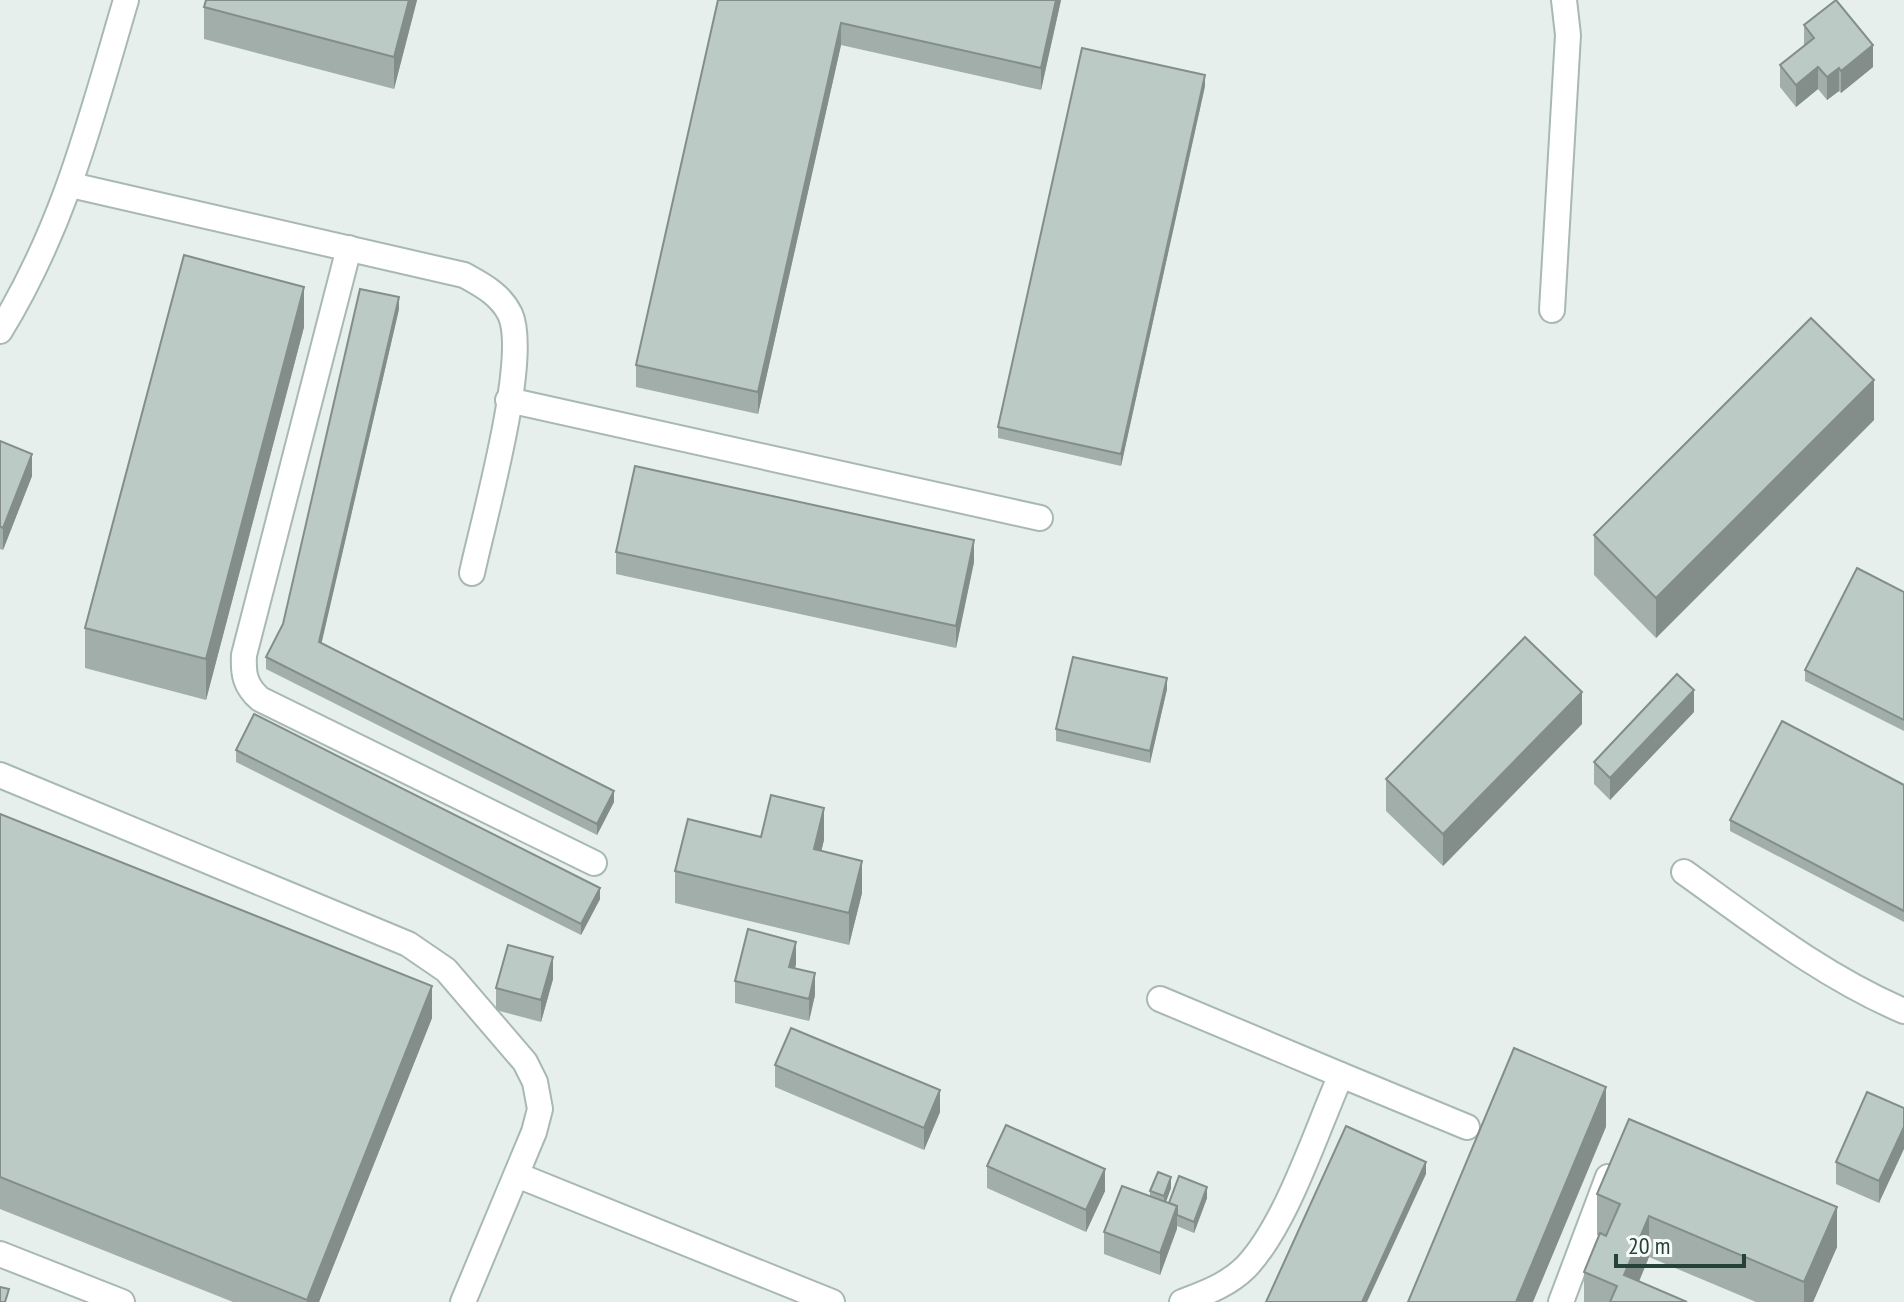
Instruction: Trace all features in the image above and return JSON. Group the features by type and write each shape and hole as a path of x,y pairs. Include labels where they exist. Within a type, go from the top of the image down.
{"lane":[{"path":"0,331 34,275 71,185 126,0"},
{"path":"1552,310 1568,35 1564,0"},
{"path":"71,185 464,275 498,297 511,315 515,365 472,573"},
{"path":"349,248 244,655 243,671 248,688 260,699 594,863"},
{"path":"508,400 1040,518"},
{"path":"0,775 408,944 446,970 525,1062 535,1082 540,1109 517,1175 463,1302"},
{"path":"1684,872 1777,939 1846,982 1904,1011"},
{"path":"1160,999 1467,1127"},
{"path":"1182,1302 1223,1285 1246,1267 1272,1231 1341,1075"},
{"path":"1561,1302 1567,1279 1614,1162"},
{"path":"517,1175 832,1302"},
{"path":"0,1254 122,1302"}],"building":[{"path":"206,0 409,0 394,57 204,7"},
{"path":"718,0 1056,0 1041,68 841,23 758,392 636,365"},
{"path":"1836,0 1873,45 1841,71 1839,68 1827,77 1818,67 1796,85 1780,65 1814,38 1804,25"},
{"path":"1082,48 1205,75 1121,454 998,427"},
{"path":"184,255 304,287 206,659 85,628"},
{"path":"360,289 399,297 319,642 614,791 597,824 266,657 283,624"},
{"path":"1811,318 1874,380 1656,598 1594,535"},
{"path":"0,441 32,454 3,528 0,526"},
{"path":"635,466 974,540 956,626 616,552"},
{"path":"1857,568 1904,592 1904,720 1805,670"},
{"path":"1525,637 1582,692 1443,834 1386,779"},
{"path":"1073,657 1167,678 1150,751 1056,729"},
{"path":"1677,674 1694,690 1610,778 1594,762"},
{"path":"254,714 600,888 581,924 236,750"},
{"path":"1782,721 1904,785 1904,911 1730,820"},
{"path":"771,795 824,808 814,849 862,861 849,913 675,871 688,819 761,837"},
{"path":"0,814 432,986 307,1300 0,1177"},
{"path":"748,929 796,942 789,967 815,973 809,999 735,981"},
{"path":"508,945 553,957 541,1000 496,988"},
{"path":"791,1028 940,1090 924,1128 775,1065"},
{"path":"1514,1048 1606,1087 1516,1302 1408,1302"},
{"path":"1867,1092 1904,1108 1904,1127 1879,1181 1836,1162"},
{"path":"1629,1119 1837,1207 1804,1282 1649,1216 1624,1275 1687,1302 1610,1302 1617,1286 1584,1272 1600,1233 1606,1236 1620,1204 1597,1194"},
{"path":"1006,1125 1105,1169 1086,1210 987,1166"},
{"path":"1346,1126 1426,1162 1362,1302 1266,1302"},
{"path":"1158,1172 1171,1177 1164,1196 1150,1191"},
{"path":"1179,1176 1207,1187 1194,1222 1177,1215 1177,1206 1169,1203"},
{"path":"1122,1186 1177,1206 1160,1253 1104,1232"},
{"path":"0,1287 9,1289 5,1302 0,1302"}]}
